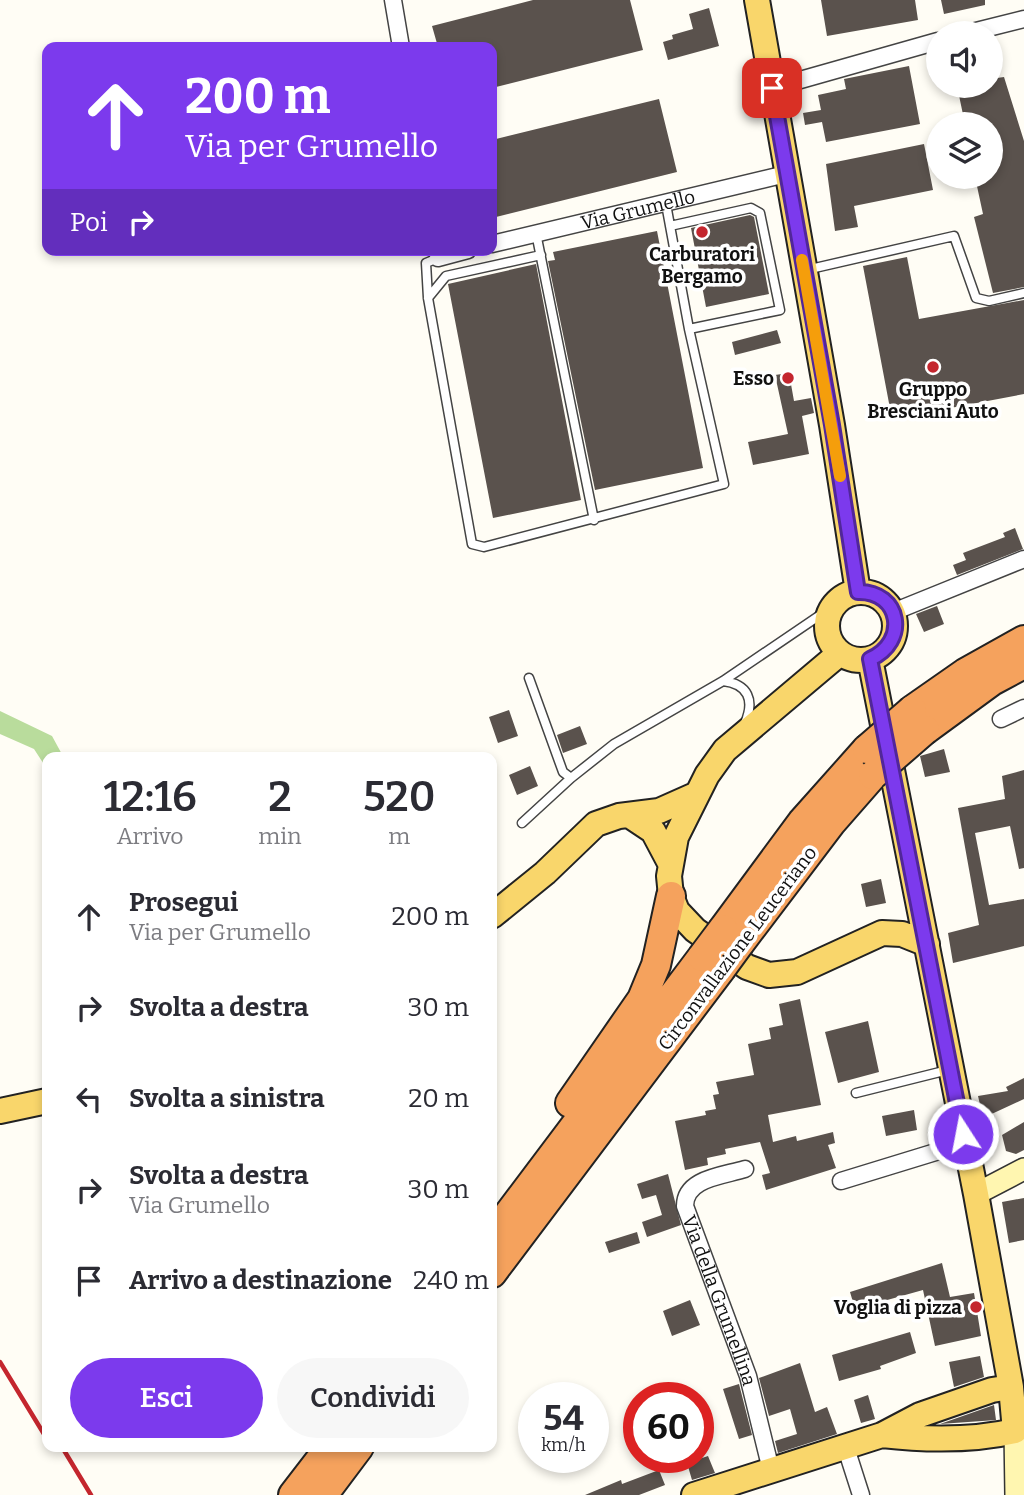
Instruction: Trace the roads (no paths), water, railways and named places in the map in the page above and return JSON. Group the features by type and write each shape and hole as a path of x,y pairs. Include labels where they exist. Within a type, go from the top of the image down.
{"highway":[{"name":"Circonvallazione Leuceriano","path":"497,1266 732,936 803,822 918,720 965,673 1024,640"},
{"name":"Circonvallazione Leuceriano","path":"918,720 1024,664"},
{"path":"519,1201 536,1152 642,999 656,965 671,896"},
{"name":"Circonvallazione Leuceriano","path":"497,1230 712,963"},
{"path":"293,1495 326,1452"},
{"path":"327,1492 355,1452"}],"main road":[{"path":"757,0 858,592"},
{"path":"858,592 880,597 893,612 895,631 892,641 887,649 870,659 849,658 840,653 829,636 828,617 832,607 848,594 858,592"},
{"path":"840,653 725,750 695,795 676,837 670,863 671,896 677,911 695,930 747,967 769,975 797,971 881,933 902,934 927,944"},
{"path":"870,659 976,1194 1019,1430 1016,1495"},
{"path":"497,912 545,873 596,824 629,815 659,811 695,795"},
{"path":"629,815 653,831 670,863"},
{"path":"0,1111 42,1102"},
{"path":"976,1194 1024,1169"},
{"path":"694,1495 882,1435 920,1415 992,1390 1011,1387"},
{"path":"882,1435 920,1439 985,1438 1019,1430"}],"street":[{"path":"393,0 400,42"},
{"path":"1003,24 1024,19"},
{"path":"772,88 926,44"},
{"name":"Via Grumello","path":"497,243 786,174"},
{"path":"893,612 1024,559"},
{"path":"1001,719 1024,708"},
{"path":"841,1181 965,1143"},
{"name":"Via della Grumellina","path":"745,1169 696,1184 685,1197 685,1206 748,1376 771,1470"},
{"path":"845,1445 861,1495"}],"lane":[{"path":"442,256 426,263 428,298 472,544 484,547 724,484 689,329 666,204"},
{"path":"670,226 751,208 760,213 780,310 689,329"},
{"path":"536,233 594,520"},
{"path":"804,270 954,236 976,298 989,301 1024,293"},
{"path":"428,298 446,276 541,255"},
{"path":"522,823 571,778 614,744 723,681 832,607"},
{"path":"528,678 563,772 571,778"},
{"path":"723,681 740,684 751,700 751,710 739,737"},
{"path":"856,1093 951,1069"}],"railway":[{"path":"0,1362 42,1431"},
{"path":"65,1452 91,1495"}],"place":[{"name":"Carburatori Bergamo","path":"702,232"},
{"name":"Gruppo Bresciani Auto","path":"933,367"},
{"name":"Esso","path":"788,378"},
{"name":"Voglia di pizza","path":"976,1307"}]}
